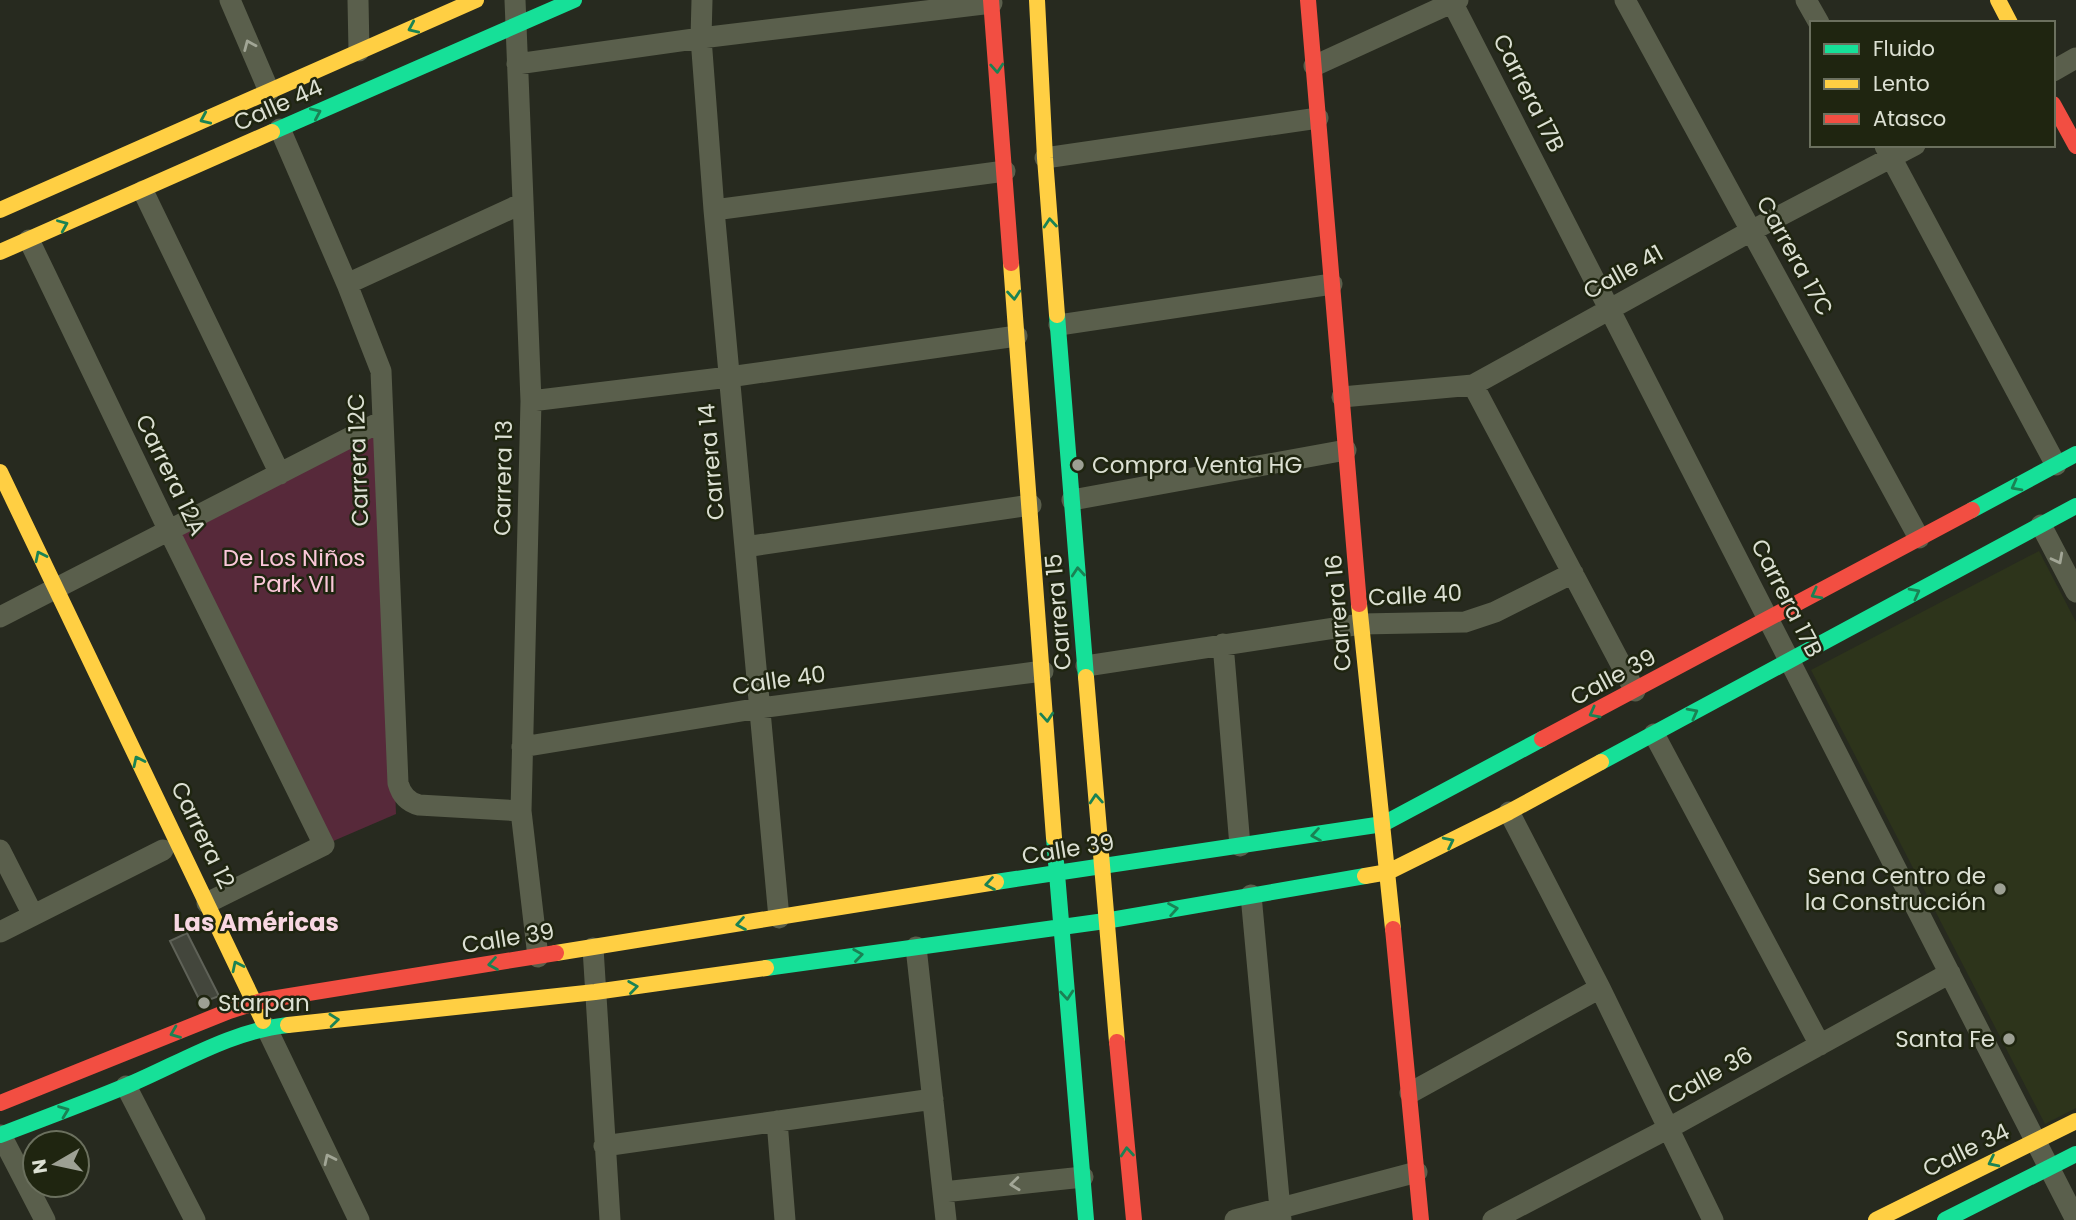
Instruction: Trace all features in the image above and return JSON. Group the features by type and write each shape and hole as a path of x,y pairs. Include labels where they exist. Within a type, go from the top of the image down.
{"street":[{"path":"230,0 269,91"},
{"path":"358,0 359,51"},
{"name":"Calle 44","path":"0,210 476,0"},
{"name":"Carrera 13","path":"515,0 531,401 522,811 538,957"},
{"name":"Calle 44","path":"0,252 575,0"},
{"name":"Carrera 14","path":"702,0 701,38 714,211 779,918"},
{"name":"Carrera 15","path":"1037,0 1045,158 1105,920 1133,1220"},
{"name":"Carrera 16","path":"1308,0 1361,624 1421,1220"},
{"name":"Carrera 17C","path":"1625,0 1919,538"},
{"path":"1807,0 1818,21"},
{"path":"1998,0 2009,21"},
{"path":"1314,66 1454,1"},
{"name":"Carrera 17B","path":"1454,1 2076,1220"},
{"path":"517,64 991,2"},
{"name":"Carrera 15","path":"991,2 1086,1220"},
{"path":"2055,70 2076,58"},
{"path":"2055,107 2076,146"},
{"path":"1045,158 1318,118"},
{"name":"Carrera 12C","path":"280,129 381,371 398,783 404,796 413,804 522,811"},
{"name":"Calle 41","path":"1342,397 1473,385 1888,152 1907,147"},
{"path":"1888,152 2056,465"},
{"path":"714,211 1005,172"},
{"path":"143,191 280,474"},
{"path":"346,285 523,204"},
{"name":"Carrera 12A","path":"29,240 324,845 207,902"},
{"path":"1059,325 1332,284"},
{"path":"531,401 729,377 1017,336"},
{"path":"1473,385 1635,691"},
{"path":"0,617 382,421"},
{"path":"1072,500 1346,450"},
{"name":"Calle 39","path":"0,1103 236,1002 255,1003 1058,873 1383,824 2076,454"},
{"name":"Carrera 12","path":"0,472 45,594 207,902 255,1003 258,1029"},
{"path":"745,547 1031,505"},
{"path":"45,1220 1,1135 126,1086 258,1029 595,992 1062,927 1388,872 1509,812 2076,506"},
{"path":"0,509 18,546"},
{"path":"2040,525 2076,592"},
{"name":"Calle 40","path":"1086,666 1361,624 1465,622 1495,612 1573,573"},
{"path":"1223,644 1240,846"},
{"name":"Calle 40","path":"522,747 760,708 1043,671"},
{"path":"82,680 94,705"},
{"path":"105,729 123,765"},
{"path":"1654,734 1821,1045"},
{"name":"Carrera 12","path":"134,790 146,814"},
{"path":"1509,812 1600,988 1713,1220"},
{"path":"0,932 160,844"},
{"name":"Carrera 12","path":"160,844 181,887"},
{"path":"0,850 33,915"},
{"path":"1251,895 1280,1214"},
{"path":"916,947 946,1220"},
{"path":"593,948 610,1220"},
{"name":"Calle 36","path":"1493,1220 1669,1128 1950,973"},
{"path":"1410,1093 1600,988"},
{"name":"Carrera 12","path":"236,1002 258,1029 359,1220"},
{"path":"126,1086 195,1220"},
{"path":"604,1146 933,1100"},
{"path":"777,1121 785,1220"},
{"name":"Calle 34","path":"1887,1217 2076,1121"},
{"path":"1945,1220 2076,1154"},
{"path":"1235,1220 1280,1214 1417,1172"},
{"path":"943,1192 1083,1177"}],"shaded area":[{"name":"Sena Centro de la Construcción","path":"2039,551 2076,622 2076,1108 2045,1124 1811,670"}],"green space":[{"name":"De Los Niños Park VII","path":"382,421 396,814 324,845 169,531"}],"building":[{"path":"187,933 219,996 201,1003 170,941"}],"traffic: fast":[{"path":"272,132 574,0"},
{"path":"1057,315 1086,677"},
{"path":"1972,510 2076,454"},
{"path":"1601,762 2076,506"},
{"path":"996,882 1383,824 1542,739"},
{"path":"1054,838 1086,1220"},
{"path":"766,968 1105,921 1365,876"},
{"path":"0,1135 126,1086 225,1041 267,1028 288,1025"},
{"path":"1945,1220 2076,1154"}],"traffic: slow":[{"path":"0,210 476,0"},
{"path":"1037,0 1057,315"},
{"path":"1998,0 2009,21"},
{"path":"0,252 272,132"},
{"path":"1011,263 1054,838"},
{"path":"0,472 263,1021"},
{"path":"1359,604 1393,929"},
{"path":"1086,677 1117,1042"},
{"path":"1365,876 1388,872 1509,812 1601,762"},
{"path":"556,953 996,882"},
{"path":"288,1025 595,992 766,968"},
{"path":"1876,1220 2076,1121"}],"traffic: jam":[{"path":"991,0 1011,263"},
{"path":"1308,0 1359,604"},
{"path":"2055,108 2076,146"},
{"path":"1542,739 1972,510"},
{"path":"1393,929 1421,1220"},
{"path":"0,1103 229,1011 265,1000 556,953"},
{"path":"1117,1042 1134,1220"}],"place":[{"name":"Compra Venta HG","path":"1078,465"},
{"name":"Sena Centro de la Construcción","path":"2000,889"},
{"name":"Starpan","path":"204,1003"},
{"name":"Santa Fe","path":"2009,1039"}],"district":[{"name":"Las Américas","path":"256,923"}]}
